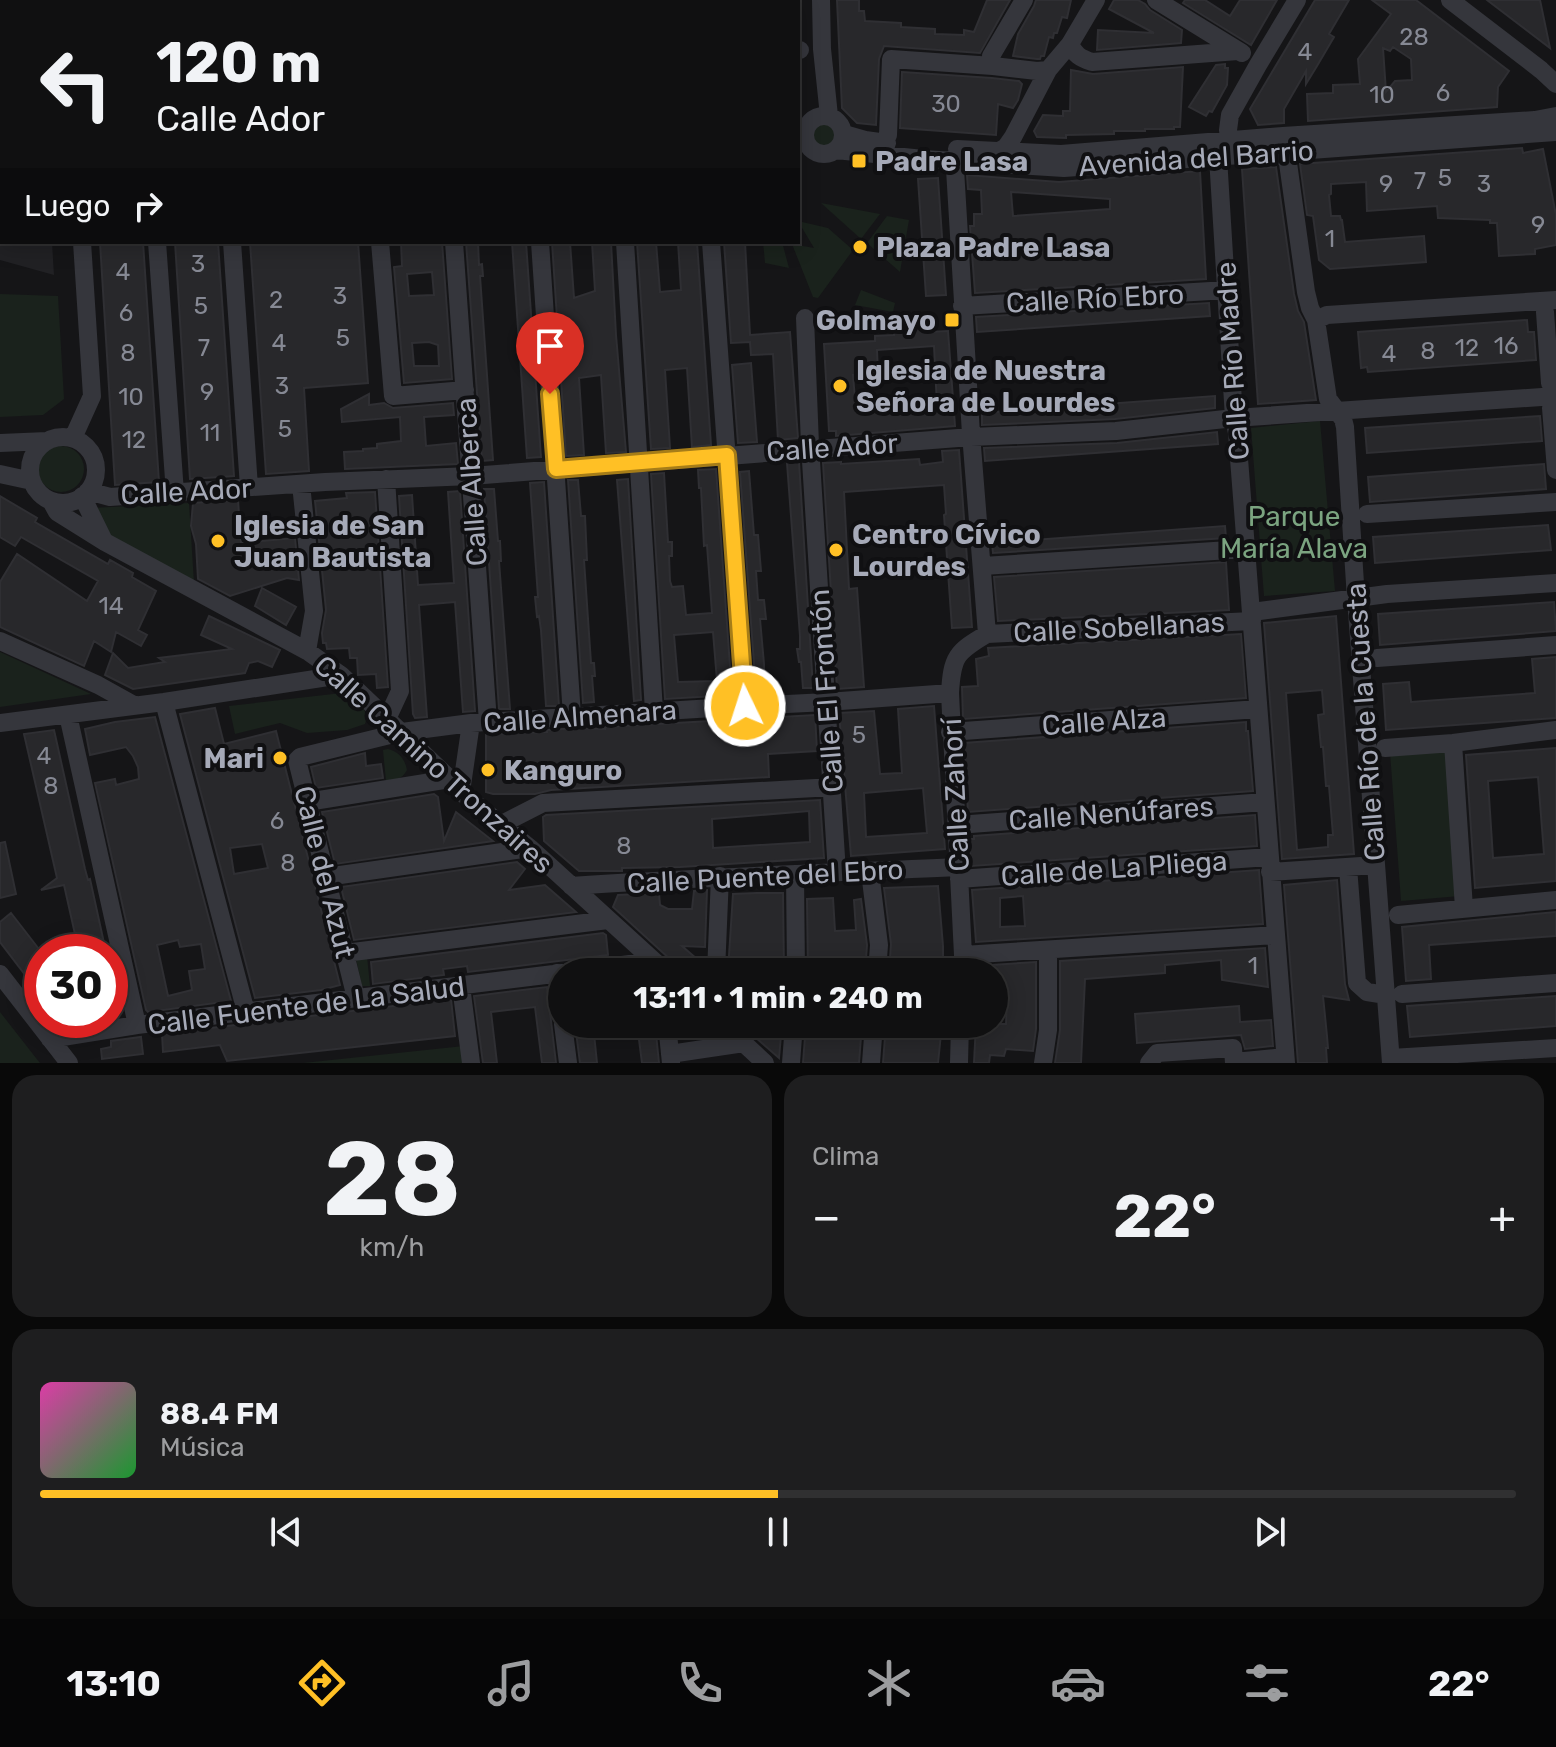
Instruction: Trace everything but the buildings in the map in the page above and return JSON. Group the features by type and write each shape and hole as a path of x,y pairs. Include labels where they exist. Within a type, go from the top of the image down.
{"street":[{"path":"821,0 829,116"},
{"path":"993,66 991,56 1024,0"},
{"path":"999,151 1013,137 1048,70 1070,44 1096,0"},
{"path":"1156,0 1258,65"},
{"name":"Calle Río Madre","path":"1286,1060 1234,418 1219,151 1230,115 1297,0"},
{"path":"1450,0 1548,69 1556,84"},
{"path":"1070,44 1080,58 1092,62 1238,51"},
{"path":"884,143 888,135 891,59 1048,70"},
{"path":"829,116 839,123 840,142 824,154 812,150 802,138 813,119 829,116"},
{"name":"Avenida del Barrio","path":"840,142 949,160 1064,168 1556,116"},
{"name":"Avenida del Barrio","path":"840,142 1061,154 1282,152 1556,132"},
{"name":"Calle Río de la Cuesta","path":"1282,152 1288,163 1306,292 1316,320 1328,399 1343,419 1345,427 1376,865 1394,994 1391,1061"},
{"path":"949,160 955,169 971,437 987,634"},
{"path":"73,438 92,396 82,244"},
{"path":"157,244 175,493"},
{"path":"232,244 249,487"},
{"path":"380,244 393,396 465,390"},
{"name":"Calle Alberca","path":"454,244 471,476 480,722 456,786"},
{"path":"540,244 572,716"},
{"path":"625,244 654,711"},
{"path":"711,244 745,706"},
{"name":"Calle Río Ebro","path":"962,306 1227,290"},
{"path":"1316,320 1327,315 1550,306 1556,470"},
{"name":"Calle El Frontón","path":"805,318 810,449 837,873"},
{"name":"Calle Ador","path":"85,494 110,497 471,476 971,437 1116,431 1234,418 1552,395"},
{"path":"0,443 47,441 60,437 83,443 95,461 96,471 94,482 85,494 67,503 51,501 36,489 30,470 32,458 47,441"},
{"path":"0,474 32,481"},
{"path":"386,479 400,691 387,719"},
{"path":"301,484 314,611 307,651"},
{"path":"85,494 105,542"},
{"name":"Calle Camino Tronzaires","path":"51,501 57,512 105,542 307,651 341,675 456,786 530,848 649,958"},
{"path":"1367,514 1556,502"},
{"path":"983,566 1245,549"},
{"name":"Calle Sobellanas","path":"987,634 1252,616 1387,594 1556,583"},
{"name":"Calle Zahorí","path":"963,958 950,693 952,667 958,655 966,646 987,634"},
{"path":"0,641 98,685 134,705"},
{"path":"1377,658 1556,645"},
{"path":"0,723 341,675"},
{"name":"Calle Almenara","path":"402,732 480,722 950,693"},
{"path":"164,702 246,1012"},
{"name":"Calle Alza","path":"950,732 1258,709"},
{"path":"68,715 137,1025"},
{"path":"1385,748 1556,730"},
{"name":"Calle del Azut","path":"356,998 297,760 402,732"},
{"path":"1453,743 1464,908"},
{"path":"307,802 456,786"},
{"path":"502,824 543,803 833,787"},
{"name":"Calle Nenúfares","path":"957,825 1265,802"},
{"path":"326,877 530,848"},
{"name":"Calle de La Pliega","path":"959,873 1376,865"},
{"path":"1348,867 1357,983 1367,992 1394,994 1556,983"},
{"path":"870,872 878,958"},
{"name":"Calle Puente del Ebro","path":"571,886 720,876 959,873"},
{"path":"795,874 796,958"},
{"path":"717,958 720,876"},
{"path":"1398,915 1556,900"},
{"path":"345,953 608,920"},
{"path":"1002,958 1048,951 1275,935"},
{"path":"1043,1063 1048,1030 1048,951"},
{"path":"0,974 69,1063"},
{"name":"Calle Fuente de La Salud","path":"50,1039 137,1025 548,975"},
{"path":"461,986 471,1063"},
{"path":"565,1038 568,1063"},
{"path":"669,1038 671,1058 744,1043"},
{"path":"738,1038 765,1063"},
{"path":"791,1063 793,1038"},
{"path":"871,1063 873,1038"},
{"path":"959,1063 960,1038"},
{"path":"1149,1063 1157,1053 1233,1048 1234,1062 1286,1060"},
{"path":"1391,1061 1556,1048"}],"shaded area":[{"path":"0,244 52,244 54,275 0,260"}],"green space":[{"path":"824,122 833,126 837,135 833,144 824,148 815,144 811,135 815,126"},
{"path":"821,203 880,214 861,239"},
{"path":"887,216 909,220 900,272 867,243"},
{"path":"800,221 828,228 853,250 818,298 813,297 792,244 814,248"},
{"path":"763,244 783,244 789,268 765,263"},
{"path":"861,290 895,303 893,312 855,305"},
{"path":"0,294 58,296 64,399 43,415 0,417"},
{"name":"Parque María Alava","path":"1320,421 1335,591 1264,596 1251,428"},
{"path":"61,446 78,452 84,469 78,486 61,492 44,486 38,469 44,452"},
{"path":"189,503 194,583 110,536 91,508"},
{"path":"0,652 91,694 0,707"},
{"path":"342,693 352,697 364,709 365,724 347,730 307,733 280,723 235,734 229,706"},
{"path":"1448,746 1460,896 1401,901 1390,752"},
{"path":"388,749 401,756 407,770 398,778 386,781 383,750"},
{"path":"367,956 370,986 362,986 356,959"},
{"path":"0,1012 36,1058 40,1063 0,1063"},
{"path":"464,1046 465,1063 303,1063"}],"place":[{"name":"Padre Lasa","path":"859,161"},
{"name":"Plaza Padre Lasa","path":"860,247"},
{"name":"Golmayo","path":"952,320"},
{"name":"Iglesia de Nuestra Señora de Lourdes","path":"840,386"},
{"name":"Iglesia de San Juan Bautista","path":"218,541"},
{"name":"Centro Cívico Lourdes","path":"836,550"},
{"name":"Mari","path":"280,758"},
{"name":"Kanguro","path":"488,770"}],"route":[{"path":"550,394 556,469 727,455 745,706"}]}
